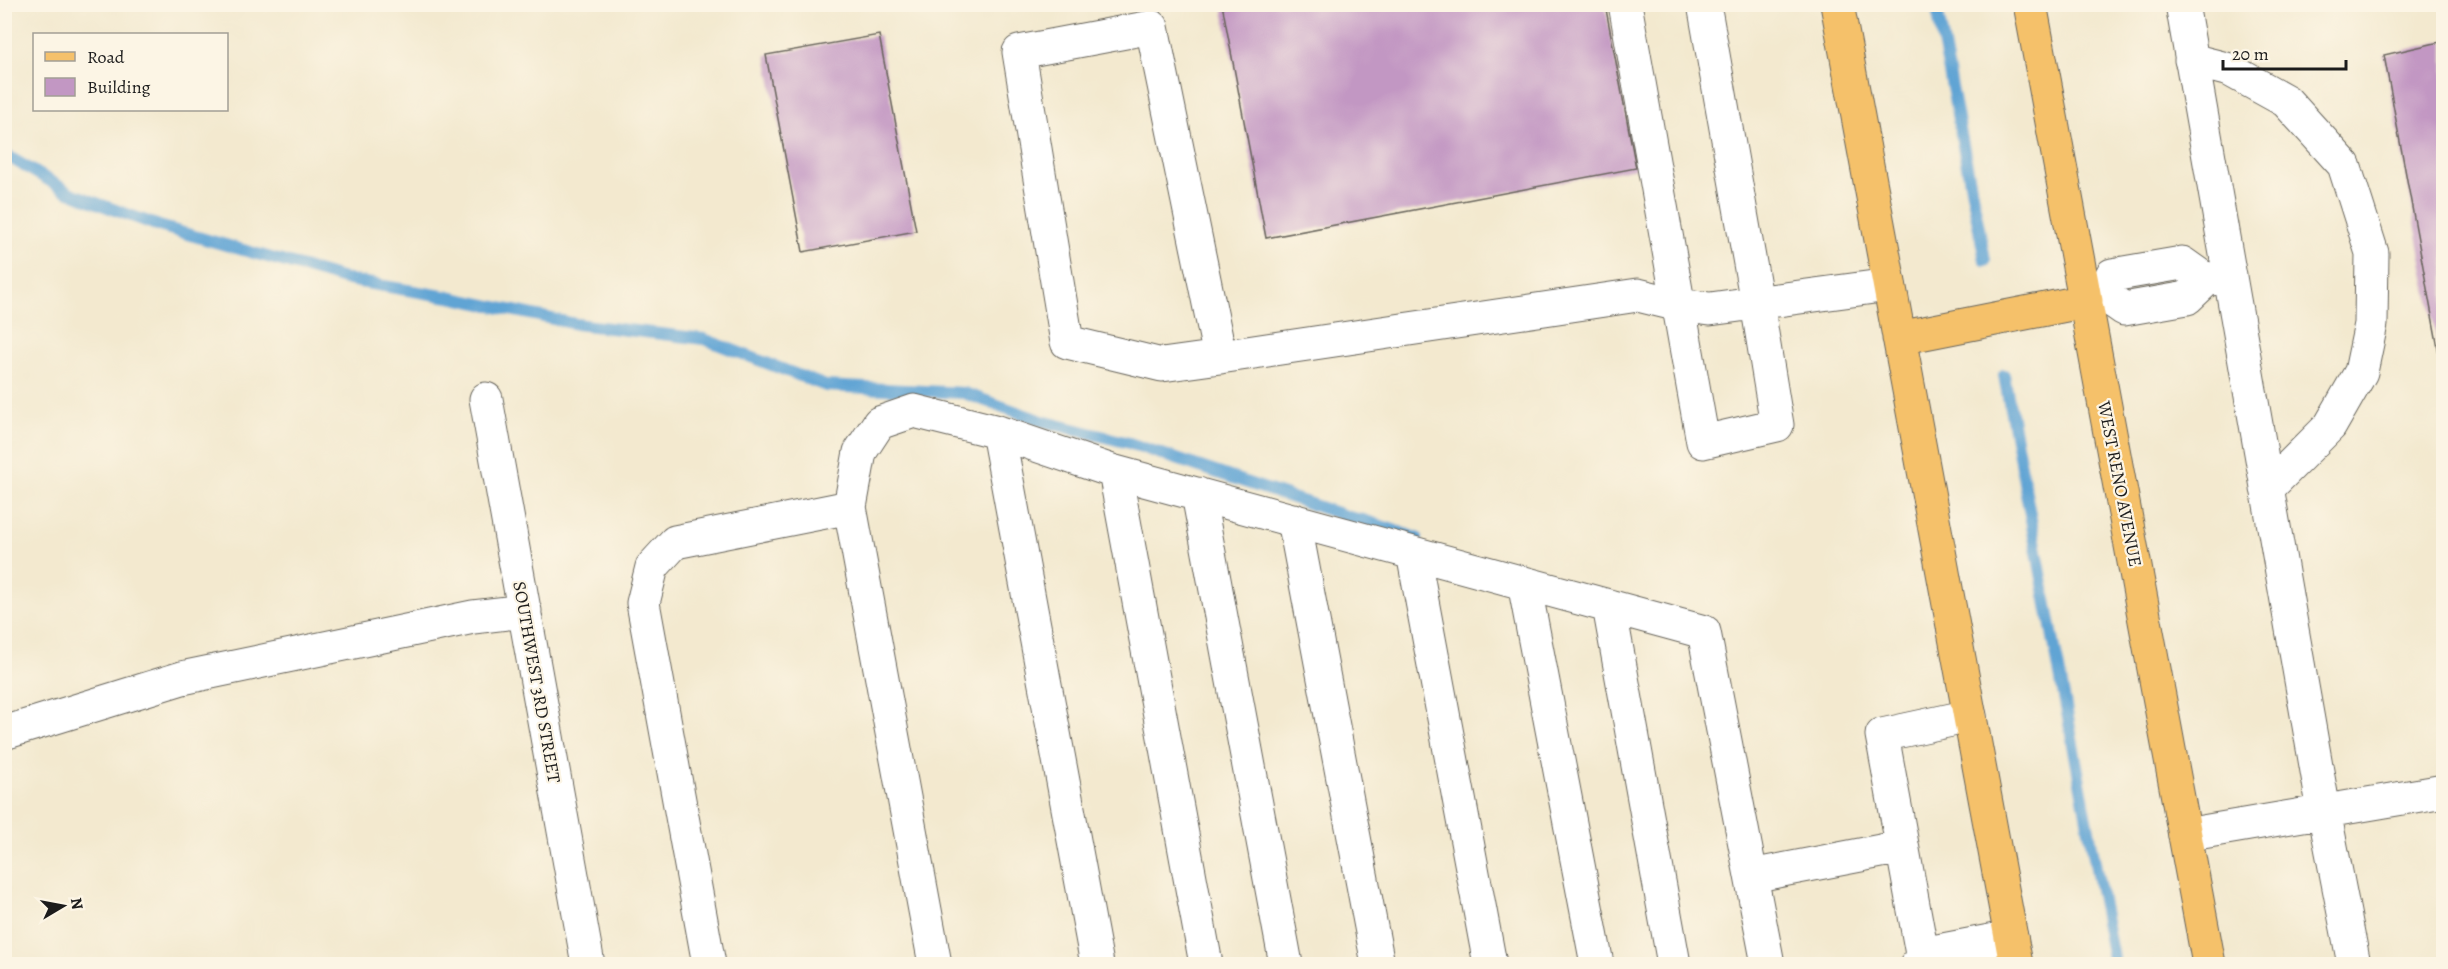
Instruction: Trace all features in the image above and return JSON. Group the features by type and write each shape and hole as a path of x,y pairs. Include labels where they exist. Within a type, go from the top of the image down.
{"main road":[{"path":"1837,4 2013,951"},
{"name":"WEST RENO AVENUE","path":"2030,4 2095,298 2185,835 2209,964"},
{"path":"1899,338 2095,298"}],"street":[{"path":"1626,4 1703,442 1777,425 1758,303 1704,4"},
{"path":"2182,4 2192,60 2218,278 2267,489 2324,811 2354,964"},
{"path":"1220,357 1152,27 1018,52 1067,342 1162,365 1220,357 1638,295 1679,305 1710,309 1889,285"},
{"path":"2192,60 2230,70 2286,101 2344,165 2372,253 2371,324 2361,372 2330,426 2267,489"},
{"path":"2095,298 2124,309 2187,298 2218,278"},
{"name":"SOUTHWEST 3RD STREET","path":"486,399 588,964"},
{"path":"935,964 849,507 860,452 879,423 914,411 998,432 1115,472 1704,632 1768,964"},
{"path":"998,432 1097,964"},
{"path":"1115,472 1206,964"},
{"path":"1198,494 1286,964"},
{"path":"709,964 643,603 652,567 675,542 849,507"},
{"path":"1294,520 1378,964"},
{"path":"1413,552 1490,964"},
{"path":"1524,583 1597,964"},
{"path":"1609,606 1674,964"},
{"path":"4,733 182,678 473,617 525,610"},
{"path":"1970,716 1882,735 1920,959 2013,951"},
{"path":"2185,835 2444,791"},
{"path":"1751,876 1902,847"}],"building":[{"path":"1222,4 1605,4 1636,168 1266,238"},
{"path":"879,35 916,231 803,252 766,55"},
{"path":"2444,41 2444,370 2442,370 2384,55"}],"waterway":[{"path":"1936,4 1985,260"},
{"path":"4,154 69,192 159,226 348,280 449,297 576,324 704,339 826,386 964,393 1042,421 1129,443 1417,538"},
{"path":"2004,375 2114,964"}]}
